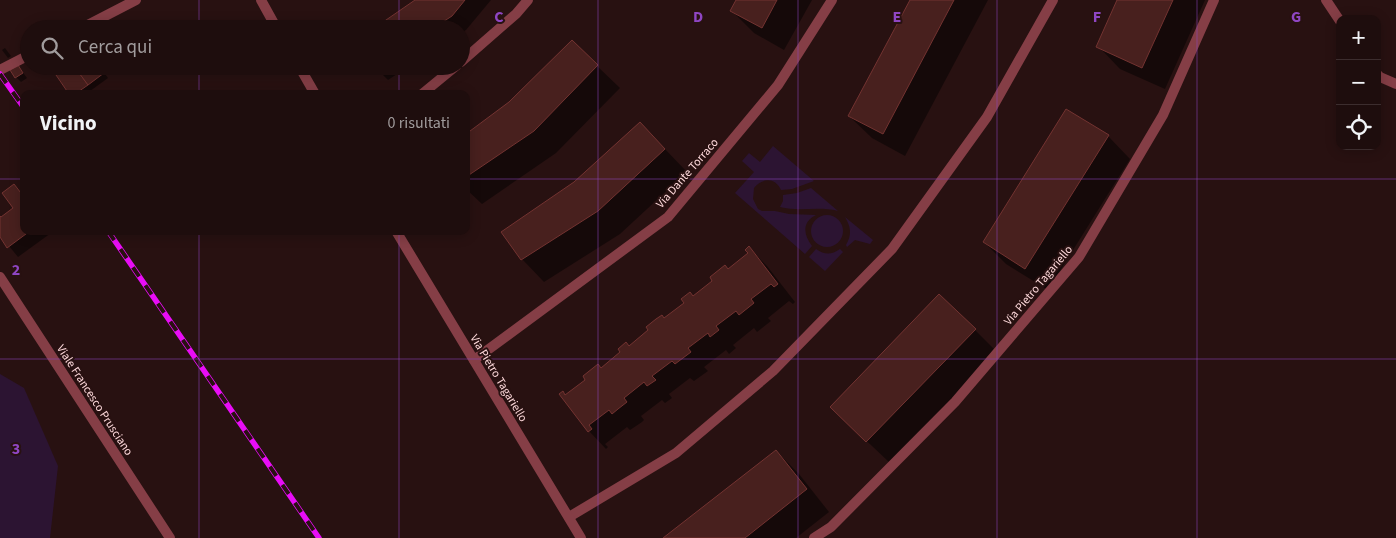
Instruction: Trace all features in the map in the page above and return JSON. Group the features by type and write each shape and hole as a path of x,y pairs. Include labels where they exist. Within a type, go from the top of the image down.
{"street":[{"path":"97,20 136,0"},
{"path":"261,0 272,20"},
{"path":"470,54 516,14 528,0"},
{"name":"Via Dante Torraco","path":"474,360 668,217 778,85 832,0"},
{"path":"569,517 676,453 773,371 892,250 987,118 1052,0"},
{"name":"Via Pietro Tagariello","path":"814,538 831,526 955,402 1079,257 1163,115 1214,0"},
{"path":"1326,0 1336,15"},
{"path":"0,70 20,60"},
{"path":"304,75 312,90"},
{"path":"427,90 445,75"},
{"path":"1381,77 1396,84"},
{"name":"Via Pietro Tagariello","path":"398,235 582,538"},
{"name":"Viale Francesco Prusciano","path":"0,277 170,538"}],"shaded area":[{"path":"773,146 814,181 792,189 781,190 772,181 764,181 754,188 753,199 758,209 762,211 816,215 806,225 807,237 812,246 805,254 735,193 754,172 742,161 749,153 760,162"},
{"path":"811,188 838,211 780,207 783,195"},
{"path":"827,215 833,216 838,220 842,225 842,237 838,242 833,246 827,247 821,246 816,242 812,237 811,231 812,225 816,220 821,216"},
{"path":"845,217 873,240 870,244 855,240 847,247 850,231"},
{"path":"816,249 825,253 831,253 840,249 843,252 825,271 809,257"},
{"path":"0,374 24,388 58,466 50,538 0,538"}],"building":[{"path":"415,0 465,0 452,16 446,20 386,20"},
{"path":"736,0 777,0 762,28 730,11"},
{"path":"910,0 954,0 883,134 848,116"},
{"path":"1117,0 1173,0 1142,68 1096,47"},
{"path":"572,40 598,65 534,131 470,174 470,131 509,102"},
{"path":"18,65 20,75 15,78 10,70"},
{"path":"56,75 81,75 88,85 81,90 66,90"},
{"path":"81,75 101,75 88,85"},
{"path":"1066,109 1109,135 1025,269 983,242"},
{"path":"640,122 665,149 598,211 521,260 501,232 574,182"},
{"path":"14,184 20,192 20,235 25,235 7,248 0,237 0,216 13,208 2,193"},
{"path":"749,246 778,284 774,287 771,284 751,299 754,303 739,315 736,311 716,326 719,330 710,337 708,333 688,348 691,352 675,364 672,361 652,376 656,380 647,386 644,382 624,398 627,402 612,414 609,410 589,425 592,429 588,432 559,394 563,391 565,395 585,380 583,376 598,364 601,368 620,352 618,349 626,342 629,346 648,330 646,327 656,319 662,315 664,318 684,303 681,299 690,292 693,296 712,281 710,277 725,265 728,269 748,253 745,250"},
{"path":"939,294 976,329 866,442 830,407"},
{"path":"776,450 807,489 745,538 663,538"}],"railway":[{"path":"0,74 20,102"},
{"path":"111,235 319,538"}]}
